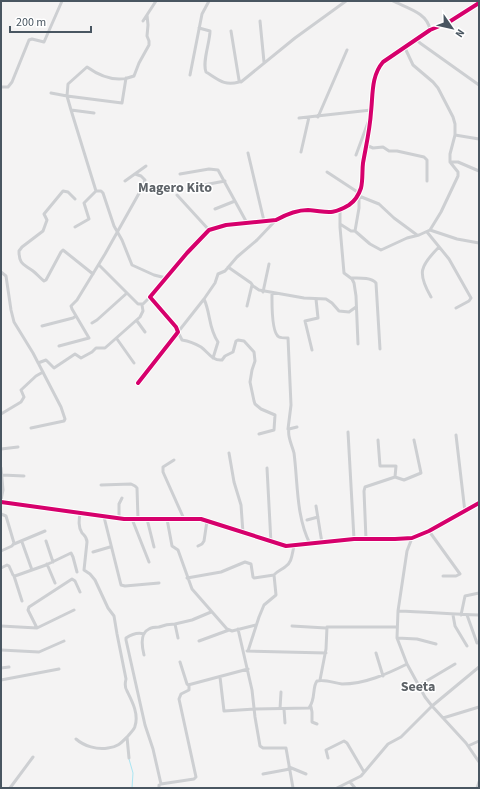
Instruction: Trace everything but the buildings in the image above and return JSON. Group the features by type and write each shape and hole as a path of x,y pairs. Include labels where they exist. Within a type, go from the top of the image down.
{"street":[{"path":"1,87 8,87 12,82 30,40 32,39 44,42 62,1"},
{"path":"143,21 156,1"},
{"path":"190,76 203,11 209,1"},
{"path":"200,28 210,31 206,71 226,83 231,84 241,82 264,62 346,1"},
{"path":"393,1 424,17 430,26 430,30"},
{"path":"355,231 372,110 373,87 378,69 383,62 430,30 450,22 479,3"},
{"path":"96,191 70,110 67,96 68,84 88,68 99,76 113,79 126,78 135,75 139,63 149,45 147,36 147,15"},
{"path":"260,21 264,62"},
{"path":"231,31 239,82"},
{"path":"417,40 479,85"},
{"path":"405,48 413,65 438,88 453,116 455,124 455,135 450,154 450,162 458,172 457,179 437,220 429,231"},
{"path":"318,116 347,50"},
{"path":"51,93 122,103 126,78"},
{"path":"70,110 94,114"},
{"path":"299,118 372,110"},
{"path":"356,155 371,115"},
{"path":"301,152 309,117"},
{"path":"455,135 479,139"},
{"path":"366,145 373,148 383,147 390,151 398,151 424,157 427,160 426,181"},
{"path":"248,153 264,221"},
{"path":"450,162 458,162 479,171"},
{"path":"125,181 146,166"},
{"path":"180,174 215,169 220,172 247,223"},
{"path":"327,172 359,195 379,204 394,218 417,235"},
{"path":"59,346 88,338 71,306 77,300 99,265 145,182 141,176 135,174"},
{"path":"193,187 225,181"},
{"path":"75,227 89,219 84,202 96,191 100,190 103,193 117,233 122,240 133,266 154,275 166,278"},
{"path":"75,199 66,191 62,191 59,194 44,214 47,220 43,231 19,250 19,256 23,265 44,280 46,280 60,252 64,250 93,274"},
{"path":"177,195 210,230"},
{"path":"138,383 204,299 215,283 218,274 225,271 243,251 257,240 276,220 303,210 330,213 340,210 350,204 359,195"},
{"path":"215,210 236,202"},
{"path":"340,210 344,273 351,278 354,283 358,344"},
{"path":"142,305 187,253 210,230 226,225 276,220"},
{"path":"340,224 351,231 355,231 370,244 381,250 429,231 456,239 479,243"},
{"path":"429,231 448,259 471,298 471,300 456,308"},
{"path":"431,297 424,286 422,270 423,264 439,247"},
{"path":"263,292 269,264"},
{"path":"99,265 136,303 142,305"},
{"path":"228,266 263,292 304,298 326,299 337,310 356,314"},
{"path":"1,272 6,276 10,310 14,322 43,372 61,407 65,419 64,421 31,428"},
{"path":"351,278 370,279 374,280 376,283 380,349"},
{"path":"246,306 252,285"},
{"path":"92,323 127,293"},
{"path":"272,293 273,325 277,336 288,338 292,405 288,429 294,454 302,522 310,544"},
{"path":"150,297 176,327 182,340 201,347 213,358 222,360 225,356 233,352 236,341 238,340 244,341 254,352 255,360 250,382 254,401 255,404 261,409 275,415 274,430 259,434"},
{"path":"204,299 208,308 210,327 218,343 213,358"},
{"path":"312,350 306,320 318,318 316,299"},
{"path":"38,363 46,360 54,368 75,354 81,358 96,348 105,348 117,339 143,314 142,305"},
{"path":"349,312 356,307"},
{"path":"42,326 76,316"},
{"path":"136,321 145,332"},
{"path":"117,339 134,363"},
{"path":"1,414 21,402 24,398 21,390 36,376 43,372"},
{"path":"288,429 297,427"},
{"path":"348,432 354,539"},
{"path":"456,435 465,512"},
{"path":"378,440 380,466 396,466 395,477"},
{"path":"366,539 365,487 395,477 404,480 421,473 414,440"},
{"path":"1,449 18,447"},
{"path":"229,453 234,482 241,505 243,533"},
{"path":"174,460 163,467 163,472 184,519"},
{"path":"1,468 3,490 1,501 104,517 132,519 197,519 271,543 286,546 354,539 412,538 465,512 479,503"},
{"path":"267,468 271,543"},
{"path":"2,475 24,476"},
{"path":"100,485 131,484 135,486 137,488 138,519"},
{"path":"119,518 119,504 122,498"},
{"path":"316,506 322,543"},
{"path":"1,514 6,516 14,544"},
{"path":"76,739 80,743 88,746 104,749 119,745 135,727 135,710 125,685 126,679 116,634 114,616 108,608 95,580 84,570 87,538 80,529 80,514"},
{"path":"104,517 110,547 122,586 159,583"},
{"path":"307,520 318,517"},
{"path":"132,519 148,562"},
{"path":"147,519 154,547"},
{"path":"167,519 172,546 178,550 187,578 194,592 221,625 229,630"},
{"path":"198,546 204,541 207,521"},
{"path":"430,530 443,552 460,574 456,576 443,576"},
{"path":"1,550 45,531"},
{"path":"412,538 407,551 398,611 397,638 418,686 432,706 468,746 479,762"},
{"path":"46,541 53,562"},
{"path":"22,542 32,570"},
{"path":"187,578 221,572 245,562 251,564 254,578 274,575 278,570 289,564 294,546"},
{"path":"94,552 110,547"},
{"path":"14,576 53,562 71,553 77,572"},
{"path":"48,564 55,583"},
{"path":"1,568 7,565 9,566 14,576 22,601"},
{"path":"246,651 264,605 276,595 274,575"},
{"path":"37,628 28,610 29,607 72,579 75,581 80,592"},
{"path":"461,615 464,596 479,593"},
{"path":"1,626 37,628 74,610"},
{"path":"398,611 434,612 453,615 479,615"},
{"path":"144,655 142,647 146,630 192,620 211,612"},
{"path":"453,615 455,626 467,646"},
{"path":"467,615 477,643"},
{"path":"175,624 178,638"},
{"path":"199,641 229,630 256,625"},
{"path":"292,626 326,628 330,626 397,627"},
{"path":"320,680 326,653 326,628"},
{"path":"238,629 246,651 260,746 263,748 285,748 294,788"},
{"path":"144,634 131,634 126,638 126,640 145,725 153,749 161,784 159,785 159,788"},
{"path":"397,638 436,644"},
{"path":"1,650 39,652 64,641"},
{"path":"246,651 326,653"},
{"path":"376,653 383,676"},
{"path":"161,784 194,779 196,777 179,699 181,694 189,690 189,685 187,684 180,662"},
{"path":"317,724 312,722 312,712 310,707 315,692 315,683 320,680 341,684 354,683 383,676 408,664"},
{"path":"418,686 455,664"},
{"path":"1,668 9,667"},
{"path":"337,788 360,777 388,744 400,737 432,706 479,667"},
{"path":"1,680 59,669"},
{"path":"189,685 248,669"},
{"path":"476,670 479,673"},
{"path":"220,677 224,711 255,708 282,709 310,707"},
{"path":"281,692 285,723"},
{"path":"443,718 479,707"},
{"path":"127,737 129,758"},
{"path":"468,746 479,741"},
{"path":"328,758 326,750 344,742 347,743 364,772"},
{"path":"10,788 33,757"},
{"path":"263,774 289,768 306,774"},
{"path":"350,782 355,788"},
{"path":"477,788 479,782"}],"waterway":[{"path":"129,759 133,773 132,788"}],"cycle path":[{"path":"138,383 178,332 176,327 150,297 187,253 209,230 226,225 276,220 291,213 304,210 333,212 338,211 351,203 361,188 363,163 370,125 374,79 379,67 383,62 430,30 449,22 479,3"},
{"path":"1,502 124,519 201,519 286,546 354,539 412,538 429,531 479,503"}],"district":[{"name":"Magero Kito","path":"175,187"},
{"name":"Seeta","path":"418,686"}]}
